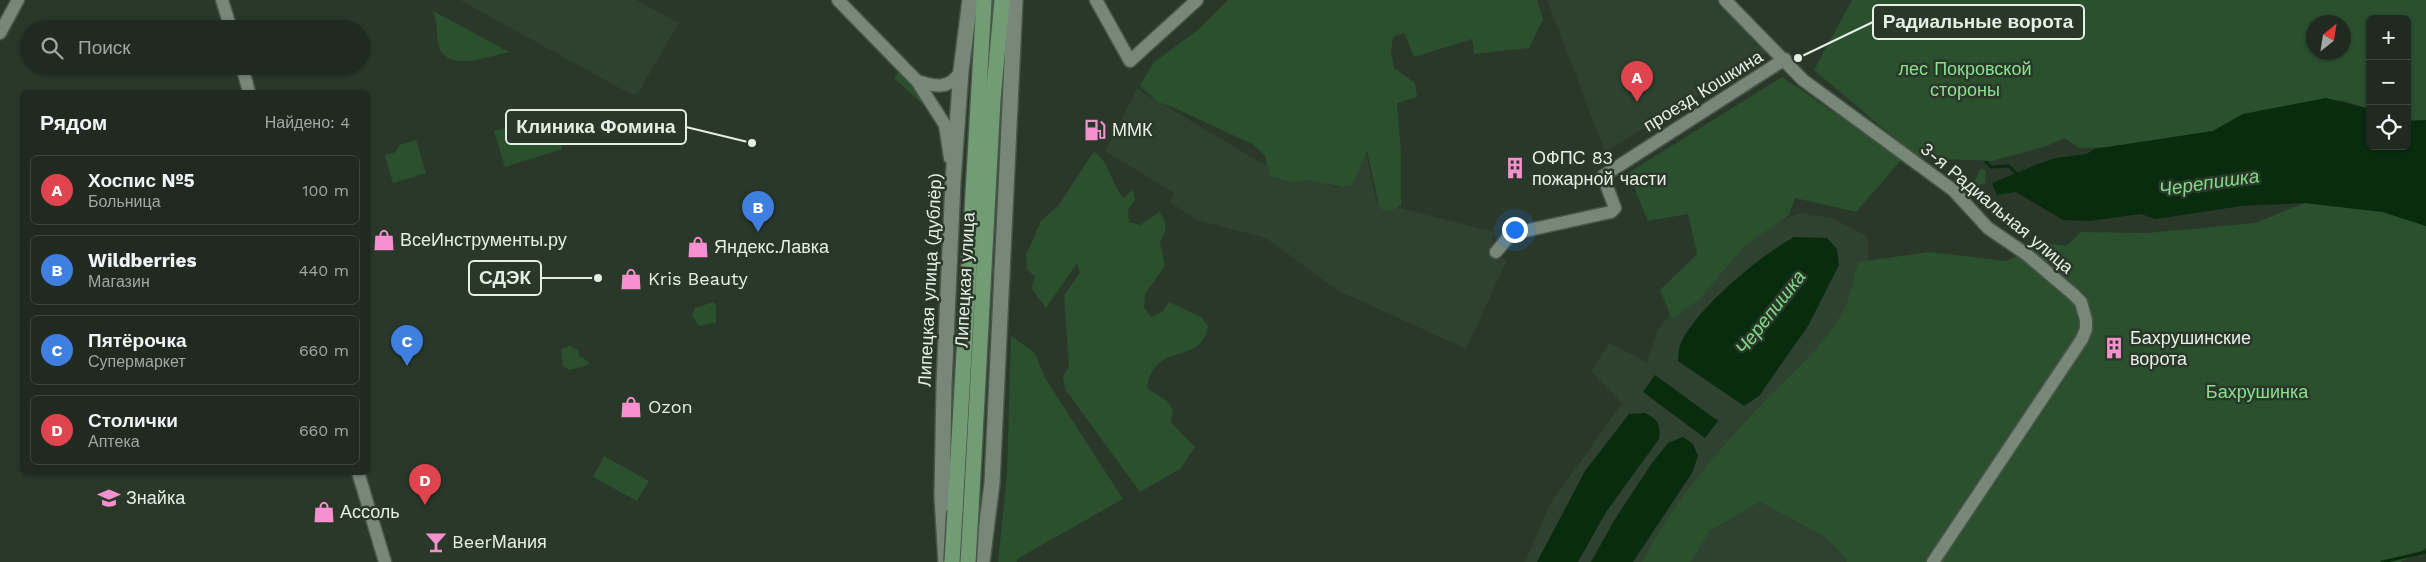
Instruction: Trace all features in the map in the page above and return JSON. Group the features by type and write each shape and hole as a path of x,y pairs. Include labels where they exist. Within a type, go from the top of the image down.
{"main road":[{"name":"Липецкая улица (дублёр)","path":"946,562 942,460 953,181 961,72 970,0"},
{"name":"Липецкая улица","path":"952,562 984,0"},
{"name":"Липецкая улица","path":"968,562 993,99 1002,0"},
{"path":"982,562 992,483 1014,0"},
{"path":"944,523 946,528 954,532 967,533 979,528 986,519"}],"street":[{"path":"0,34 18,0"},
{"path":"222,0 228,20"},
{"path":"838,0 917,82 945,125 953,181"},
{"path":"1096,0 1130,61 1197,0"},
{"name":"3-я Радиальная улица","path":"1726,0 1785,59 1803,80 1953,190 1988,228 2026,254 2074,294 2084,308 2086,329 2082,339 1933,562"},
{"name":"проезд Кошкина","path":"1496,252 1510,234 1611,212 1615,208 1603,176 1785,59"},
{"path":"917,82 938,87 948,86 961,72"},
{"path":"244,75 248,90"},
{"path":"359,475 385,562"}],"shaded area":[{"path":"460,0 636,0 679,23 638,93 632,95"},
{"path":"1547,0 1716,0 1769,52 1605,152"},
{"path":"1137,89 1263,164 1340,188 1333,110 1358,112 1376,202 1494,232 1491,255 1507,260 1466,349 1337,290 1266,238 1197,220 1170,202 1174,193 1105,151"},
{"path":"1802,213 1832,218 1867,236 1868,241 1868,270 1819,360 1650,562 1525,562 1550,504 1622,403 1591,371 1609,343 1647,362 1657,331 1680,301 1772,222"},
{"path":"1760,502 1825,537 1846,558 1847,562 1691,562 1710,531"}],"green space":[{"path":"1228,0 1537,0 1543,19 1529,48 1474,54 1472,39 1414,57 1404,33 1393,37 1391,52 1394,68 1415,83 1417,97 1397,103 1401,154 1401,205 1391,211 1380,209 1367,151 1352,185 1342,187 1308,180 1292,182 1270,176 1265,156 1254,145 1158,102 1140,86 1153,63 1199,29"},
{"name":"лес Покровской стороны","path":"1852,0 2426,0 2426,120 2411,121 2411,15 2366,15 2366,108 2341,100 2243,114 2213,131 2110,147 2079,148 2064,138 2047,146 1992,161 1918,158 1814,70"},
{"path":"433,11 509,52 470,61 450,59 443,54 439,46"},
{"path":"898,73 924,98 930,111 894,78"},
{"path":"1782,77 1902,159 1856,212 1795,198 1789,215 1744,246 1700,299 1672,319 1660,290 1697,254 1688,214 1648,221 1628,173"},
{"path":"525,122 560,141 562,149 505,167 494,131"},
{"path":"416,140 426,173 393,183 385,155 396,152 399,145"},
{"path":"1094,151 1107,167 1124,198 1133,189 1135,200 1128,210 1129,222 1140,225 1159,212 1165,223 1166,227 1160,242 1165,266 1145,294 1144,307 1151,317 1162,312 1169,302 1201,317 1208,326 1204,338 1197,346 1159,363 1152,373 1147,388 1167,401 1173,410 1171,422 1195,447 1180,469 1140,492 1065,389 1063,376 1069,367 1064,296 1080,272 1077,263 1046,308 1031,288 1035,277 1027,269 1026,255 1041,221 1058,206"},
{"path":"1981,168 1986,171 1985,184 1977,185 1974,182"},
{"name":"Бахрушинка","path":"2305,203 2383,212 2426,226 2426,548 2401,562 1847,562 1846,558 1825,537 1760,502 1710,531 1691,562 1642,562 1679,501 1709,463 1829,333 1847,303 1858,262 1930,252 2006,261 2046,243 2066,246 2081,232 2147,233 2255,223"},
{"path":"713,302 716,304 716,323 698,326 692,315 695,308"},
{"path":"1011,336 1035,353 1045,378 1123,499 1017,559 1017,562 998,562 1007,474"},
{"path":"570,346 579,351 579,356 589,362 588,365 570,370 563,366 561,349"},
{"path":"604,456 649,481 637,501 593,477"}],"water":[{"name":"Черепишка","path":"2326,98 2366,108 2366,150 2411,150 2411,121 2426,120 2426,226 2383,212 2305,203 2241,206 2156,219 2141,214 2089,221 2063,220 2016,192 1997,195 1992,183 2043,162 2056,158 2087,154 2094,149 2213,131 2243,114"},
{"name":"Черепишка","path":"1794,237 1827,238 1837,249 1839,265 1808,326 1759,396 1744,406 1678,361 1679,347 1699,316 1714,300 1747,270"},
{"path":"1655,375 1718,421 1705,438 1643,392"},
{"path":"1645,413 1658,423 1659,439 1606,512 1578,562 1537,562 1585,471 1629,414"},
{"path":"1683,437 1693,444 1698,456 1692,473 1633,562 1591,562 1615,519 1652,463 1668,443"}],"waterway":[{"path":"1986,162 1991,167 2009,166 2016,173"},
{"path":"2382,562 2426,552"}],"place":[{"name":"Радиальные ворота","path":"1798,58"},
{"name":"Хоспис №5","path":"1637,102"},
{"name":"ММК","path":"1095,130"},
{"name":"Клиника Фомина","path":"752,143"},
{"name":"ОФПС 83 пожарной части","path":"1515,168"},
{"name":"Wildberries","path":"758,232"},
{"name":"ВсеИнструменты.ру","path":"384,240"},
{"name":"Яндекс.Лавка","path":"698,247"},
{"name":"СДЭК","path":"598,278"},
{"name":"Kris Beauty","path":"631,279"},
{"name":"Бахрушинские ворота","path":"2114,348"},
{"name":"Пятёрочка","path":"407,366"},
{"name":"Ozon","path":"631,407"},
{"name":"Знайка","path":"109,498"},
{"name":"Столички","path":"425,505"},
{"name":"Ассоль","path":"324,512"},
{"name":"BeerМания","path":"436,542"}]}
